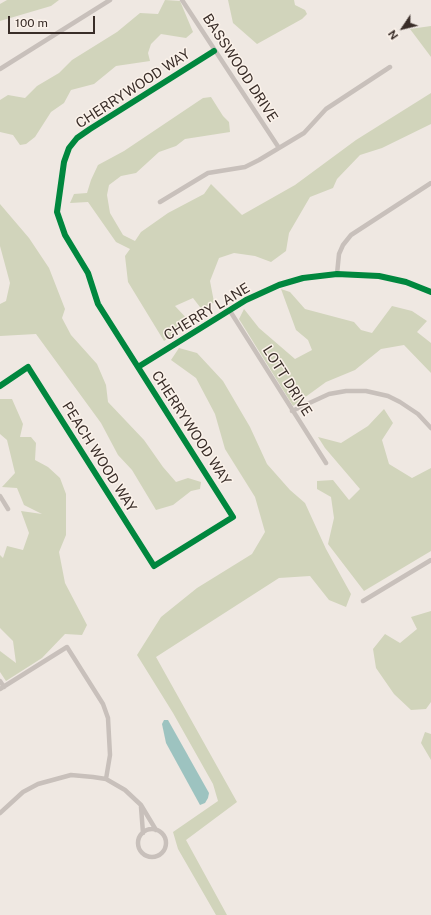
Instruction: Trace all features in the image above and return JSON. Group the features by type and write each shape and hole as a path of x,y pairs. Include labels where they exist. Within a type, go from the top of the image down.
{"street":[{"path":"0,69 110,0"},
{"name":"BASSWOOD DRIVE","path":"182,0 214,51 280,148"},
{"name":"CHERRYWOOD WAY","path":"214,51 83,133 69,148 64,162 57,207 61,228 88,273 98,304 229,510"},
{"path":"160,202 208,173 245,167 280,148 304,133 326,109 390,67"},
{"path":"337,274 343,245 351,235 431,183"},
{"name":"CHERRY LANE","path":"138,367 246,300 279,285 303,278 337,274 358,274 391,278 416,285 431,292"},
{"name":"LOTT DRIVE","path":"230,311 326,463"},
{"name":"PEACH WOOD WAY","path":"0,386 28,367 154,566 233,516 229,510"},
{"path":"292,411 329,394 346,391 366,391 388,396 400,402 418,414 431,428"},
{"path":"0,496 8,509"},
{"path":"363,601 431,560"},
{"path":"0,681 2,688 67,647 102,704 108,718 110,754 106,779"},
{"path":"0,813 24,792 45,781 71,775 106,779 125,790 141,805 156,830"},
{"path":"141,805 143,833 139,841 140,850 146,856 156,857 164,852 166,843 163,834 151,829 143,833"}],"green space":[{"path":"7,0 59,0 51,6 0,21 0,4"},
{"path":"165,0 180,1 193,32 186,38 161,34 151,44 148,53 150,61 116,66 94,84 71,90 64,103 51,112 35,137 26,144 20,145 13,135 0,132 0,100 8,95 25,98 37,86 59,73 72,60 117,32 140,13 158,14"},
{"path":"228,0 294,0 295,5 305,10 307,14 302,19 257,44 233,23"},
{"path":"431,26 431,57 410,29"},
{"path":"431,93 431,124 382,148 360,155 337,179 333,188 310,197 289,233 286,251 271,262 255,256 234,253 219,258 210,281 214,302 203,311 193,298 175,306 190,322 164,341 128,282 125,256 130,249 116,242 88,202 70,203 74,194 87,193 98,165 124,151 203,98 211,97 223,116 229,122 230,132 185,139 176,146 159,152 136,173 121,176 109,185 107,195 110,213 123,235 135,241 141,232 168,213 204,194 211,184 242,215 295,185 356,140"},
{"path":"0,204 29,238 49,268 65,309 62,318 71,335 97,364 106,385 108,402 144,440 163,467 176,482 188,478 201,482 200,489 191,491 173,505 156,510 132,470 118,455 101,423 36,334 0,336 0,304 6,301 10,283 0,246"},
{"path":"281,289 290,292 305,309 354,322 361,330 372,333 392,306 412,311 427,321 417,332 431,343 431,373 404,345 381,349 355,370 326,382 293,406 239,319 244,309 259,328 295,359 312,350 308,340 296,330"},
{"path":"179,348 197,353 223,381 250,427 267,464 290,490 305,503 326,549 351,594 346,607 329,600 310,576 279,578 156,657 237,802 186,840 227,915 216,915 178,849 173,832 218,801 213,784 173,713 137,655 161,617 197,588 252,554 265,532 255,497 225,449 215,414 196,378 171,360"},
{"path":"0,399 12,399 23,424 20,437 31,437 36,443 35,460 48,467 60,478 66,494 66,535 59,552 65,583 87,625 82,635 65,634 42,658 6,681 0,672 0,651 16,663 13,641 0,628 0,555 3,558 7,546 23,550 29,533 21,511 42,514 24,505 17,488 2,487 15,473 7,440 0,434"},
{"path":"384,409 393,423 382,440 389,464 412,478 431,468 431,551 364,591 328,544 334,518 331,497 317,489 317,481 333,480 349,500 360,489 325,448 318,437 341,443 368,426"},
{"path":"431,611 431,702 426,709 411,710 394,694 376,668 373,649 385,634 400,643 417,629 411,617"},
{"path":"425,732 431,734 431,760 421,743"}],"water":[{"path":"164,720 168,720 209,793 205,803 200,805 166,743 162,724"}],"cycle path":[{"path":"0,386 28,367 154,566 233,517 98,304 88,273 65,235 57,212 64,162 69,148 77,138 214,51"},
{"path":"138,367 246,300 279,285 303,278 337,274 379,276 406,282 431,292"}]}
